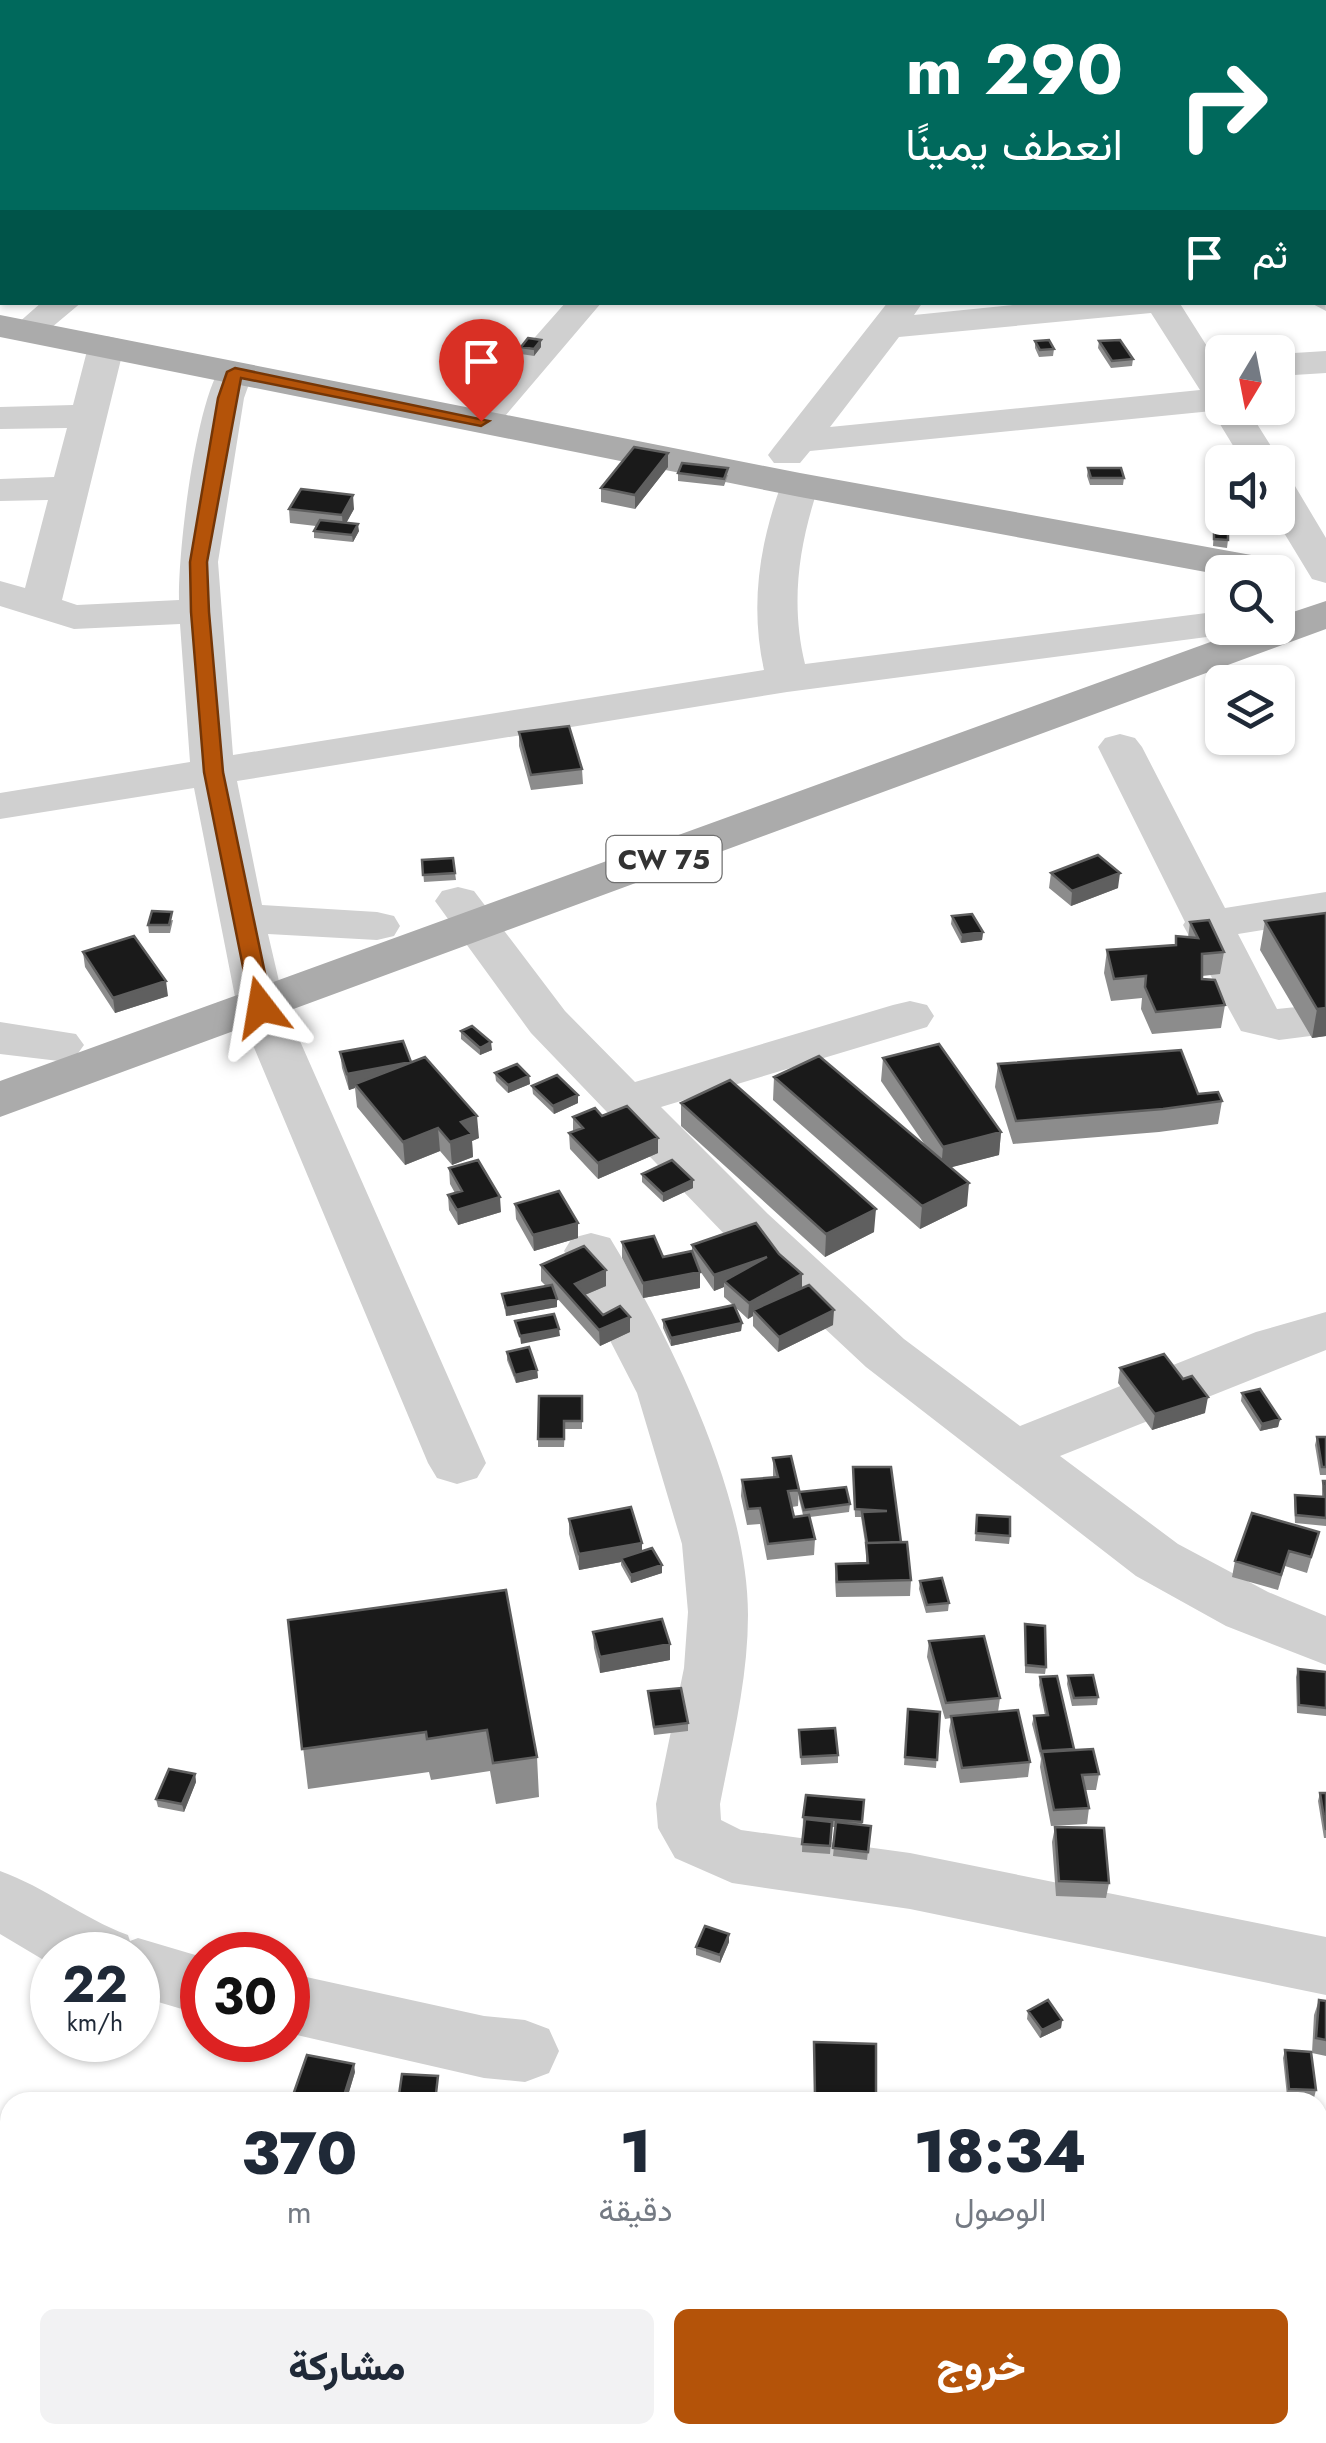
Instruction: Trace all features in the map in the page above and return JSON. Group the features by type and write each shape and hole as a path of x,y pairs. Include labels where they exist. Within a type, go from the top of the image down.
{"main road":[{"path":"14,328 784,482 1205,560"},
{"path":"1295,579 1326,588"},
{"name":"CW 75","path":"1295,608 1326,588"},
{"name":"CW 75","path":"1295,619 1326,614"},
{"name":"CW 75","path":"1023,713 1205,633"},
{"name":"CW 75","path":"0,1100 256,991 1210,645"},
{"name":"CW 75","path":"0,1070 59,1045 256,991 377,926 468,914"}],"street":[{"path":"14,328 59,305"},
{"path":"481,421 582,305"},
{"path":"787,679 778,643 776,585 784,526 784,482 798,441 897,315 1099,305"},
{"path":"1161,305 1205,366"},
{"path":"40,608 106,347"},
{"path":"1295,364 1326,362"},
{"path":"235,372 226,398 198,562 213,772 256,991 457,1463"},
{"path":"798,441 1205,386"},
{"path":"0,418 88,416"},
{"path":"0,490 70,488"},
{"path":"1295,519 1326,572"},
{"path":"0,592 74,618 200,612"},
{"path":"0,806 787,679 1205,627"},
{"path":"1120,747 1206,925 1258,1020 1279,1025 1326,1018"},
{"path":"1206,925 1326,906"},
{"path":"468,914 548,1022 630,1100 748,1227 858,1328 1012,1452 1158,1560 1247,1610 1326,1641"},
{"path":"242,918 377,926"},
{"path":"630,1100 910,1016"},
{"path":"0,1038 59,1045"},
{"path":"809,1046 852,1088"},
{"path":"591,1251 666,1393 711,1544 718,1612 715,1668 688,1804 690,1828 698,1839 732,1856 910,1881 1326,1966"},
{"path":"1012,1452 1275,1346 1326,1331"},
{"path":"0,1898 53,1932"},
{"path":"310,2008 484,2047 525,2051"}],"building":[{"path":"528,338 541,340 534,349 521,347"},
{"path":"1049,340 1054,349 1040,350 1035,341"},
{"path":"1120,340 1133,359 1112,361 1099,341"},
{"path":"634,447 668,453 635,495 601,488"},
{"path":"682,463 728,468 724,479 678,473"},
{"path":"1088,468 1121,468 1124,478 1091,478"},
{"path":"301,489 353,495 342,515 289,509"},
{"path":"320,520 358,524 352,535 314,531"},
{"path":"1214,535 1228,535 1228,540 1214,539"},
{"path":"569,726 582,769 531,775 519,732"},
{"path":"1098,855 1120,873 1072,891 1051,873"},
{"path":"453,858 455,873 423,875 422,860"},
{"path":"152,911 172,912 169,925 148,925"},
{"path":"1326,913 1326,1008 1317,1009 1265,921"},
{"path":"972,914 983,932 962,935 952,916"},
{"path":"1209,920 1224,952 1202,954 1202,979 1215,980 1225,1005 1156,1012 1145,987 1146,976 1114,979 1107,950 1176,945 1176,936 1198,938 1190,922"},
{"path":"134,936 166,981 113,998 83,952"},
{"path":"472,1026 491,1042 480,1048 461,1031"},
{"path":"403,1041 411,1062 347,1074 340,1052"},
{"path":"939,1044 1001,1132 943,1147 883,1058"},
{"path":"1181,1050 1198,1094 1218,1092 1222,1101 1016,1121 998,1064"},
{"path":"819,1056 969,1183 922,1206 774,1077"},
{"path":"425,1057 477,1116 461,1122 472,1134 450,1142 438,1128 403,1142 355,1084"},
{"path":"517,1064 529,1076 508,1085 495,1073"},
{"path":"557,1075 578,1095 553,1106 532,1086"},
{"path":"730,1080 876,1209 826,1234 681,1103"},
{"path":"627,1106 658,1138 598,1163 569,1133 583,1128 573,1117 595,1108 602,1116"},
{"path":"478,1160 500,1197 457,1210 448,1195 462,1191 449,1168"},
{"path":"672,1160 693,1180 663,1194 642,1174"},
{"path":"559,1191 578,1223 533,1235 515,1204"},
{"path":"756,1223 779,1254 802,1274 749,1303 724,1281 767,1257 714,1275 692,1245"},
{"path":"654,1236 663,1257 692,1251 700,1272 643,1283 622,1242"},
{"path":"584,1246 606,1270 575,1284 603,1315 620,1306 630,1317 599,1330 541,1265"},
{"path":"552,1285 557,1299 506,1308 502,1294"},
{"path":"809,1285 834,1310 779,1337 753,1310"},
{"path":"734,1305 742,1323 671,1338 663,1320"},
{"path":"554,1314 559,1329 520,1336 515,1321"},
{"path":"529,1347 537,1370 515,1375 507,1352"},
{"path":"1164,1354 1183,1379 1192,1376 1208,1397 1155,1414 1120,1368"},
{"path":"1260,1389 1280,1419 1262,1424 1242,1393"},
{"path":"539,1396 582,1396 582,1421 564,1421 564,1439 538,1439"},
{"path":"1317,1437 1326,1437 1326,1467 1322,1467"},
{"path":"791,1456 799,1490 788,1491 794,1517 809,1515 815,1539 768,1544 760,1508 748,1509 742,1480 778,1477 773,1458"},
{"path":"853,1467 891,1467 901,1542 867,1543 862,1512 887,1511 855,1509"},
{"path":"1326,1481 1326,1518 1296,1515 1295,1495 1325,1497"},
{"path":"846,1487 850,1504 804,1510 799,1492"},
{"path":"631,1507 642,1543 579,1554 569,1519"},
{"path":"1252,1513 1319,1532 1311,1557 1289,1551 1281,1575 1235,1561"},
{"path":"977,1515 1010,1517 1010,1536 976,1533"},
{"path":"907,1542 911,1580 837,1582 836,1564 868,1563 866,1543"},
{"path":"652,1548 662,1565 631,1575 621,1558"},
{"path":"942,1578 949,1603 927,1605 920,1581"},
{"path":"506,1590 537,1757 493,1763 487,1730 427,1739 426,1732 302,1749 288,1620"},
{"path":"662,1619 670,1644 600,1657 593,1632"},
{"path":"1025,1624 1045,1626 1046,1667 1026,1665"},
{"path":"984,1636 1000,1698 946,1703 929,1641"},
{"path":"1298,1669 1326,1672 1326,1708 1299,1705"},
{"path":"1093,1675 1098,1697 1074,1698 1068,1676"},
{"path":"1057,1676 1074,1749 1041,1751 1034,1716 1048,1715 1040,1677"},
{"path":"681,1688 688,1723 654,1727 648,1691"},
{"path":"908,1709 940,1712 937,1760 905,1757"},
{"path":"1018,1710 1030,1762 962,1768 951,1716"},
{"path":"835,1728 838,1755 801,1757 799,1730"},
{"path":"1093,1749 1099,1774 1082,1775 1089,1808 1054,1810 1042,1752"},
{"path":"169,1769 195,1774 182,1804 156,1799"},
{"path":"1320,1793 1326,1793 1326,1830"},
{"path":"806,1795 864,1800 862,1822 803,1817"},
{"path":"805,1819 832,1822 830,1846 802,1844"},
{"path":"836,1822 871,1826 868,1852 833,1848"},
{"path":"1055,1827 1104,1828 1109,1883 1059,1881"},
{"path":"705,1926 729,1934 720,1955 696,1947"},
{"path":"1048,2000 1062,2020 1042,2030 1028,2011"},
{"path":"1319,2000 1326,2001 1326,2040 1316,2038"},
{"path":"814,2042 876,2044 876,2092 815,2092"},
{"path":"1285,2050 1311,2052 1316,2090 1289,2089"},
{"path":"310,2056 354,2064 345,2092 294,2092"},
{"path":"402,2074 438,2076 436,2092 399,2092"}],"route":[{"path":"261,1007 213,772 200,612 198,562 226,398 235,372 481,421"}]}
